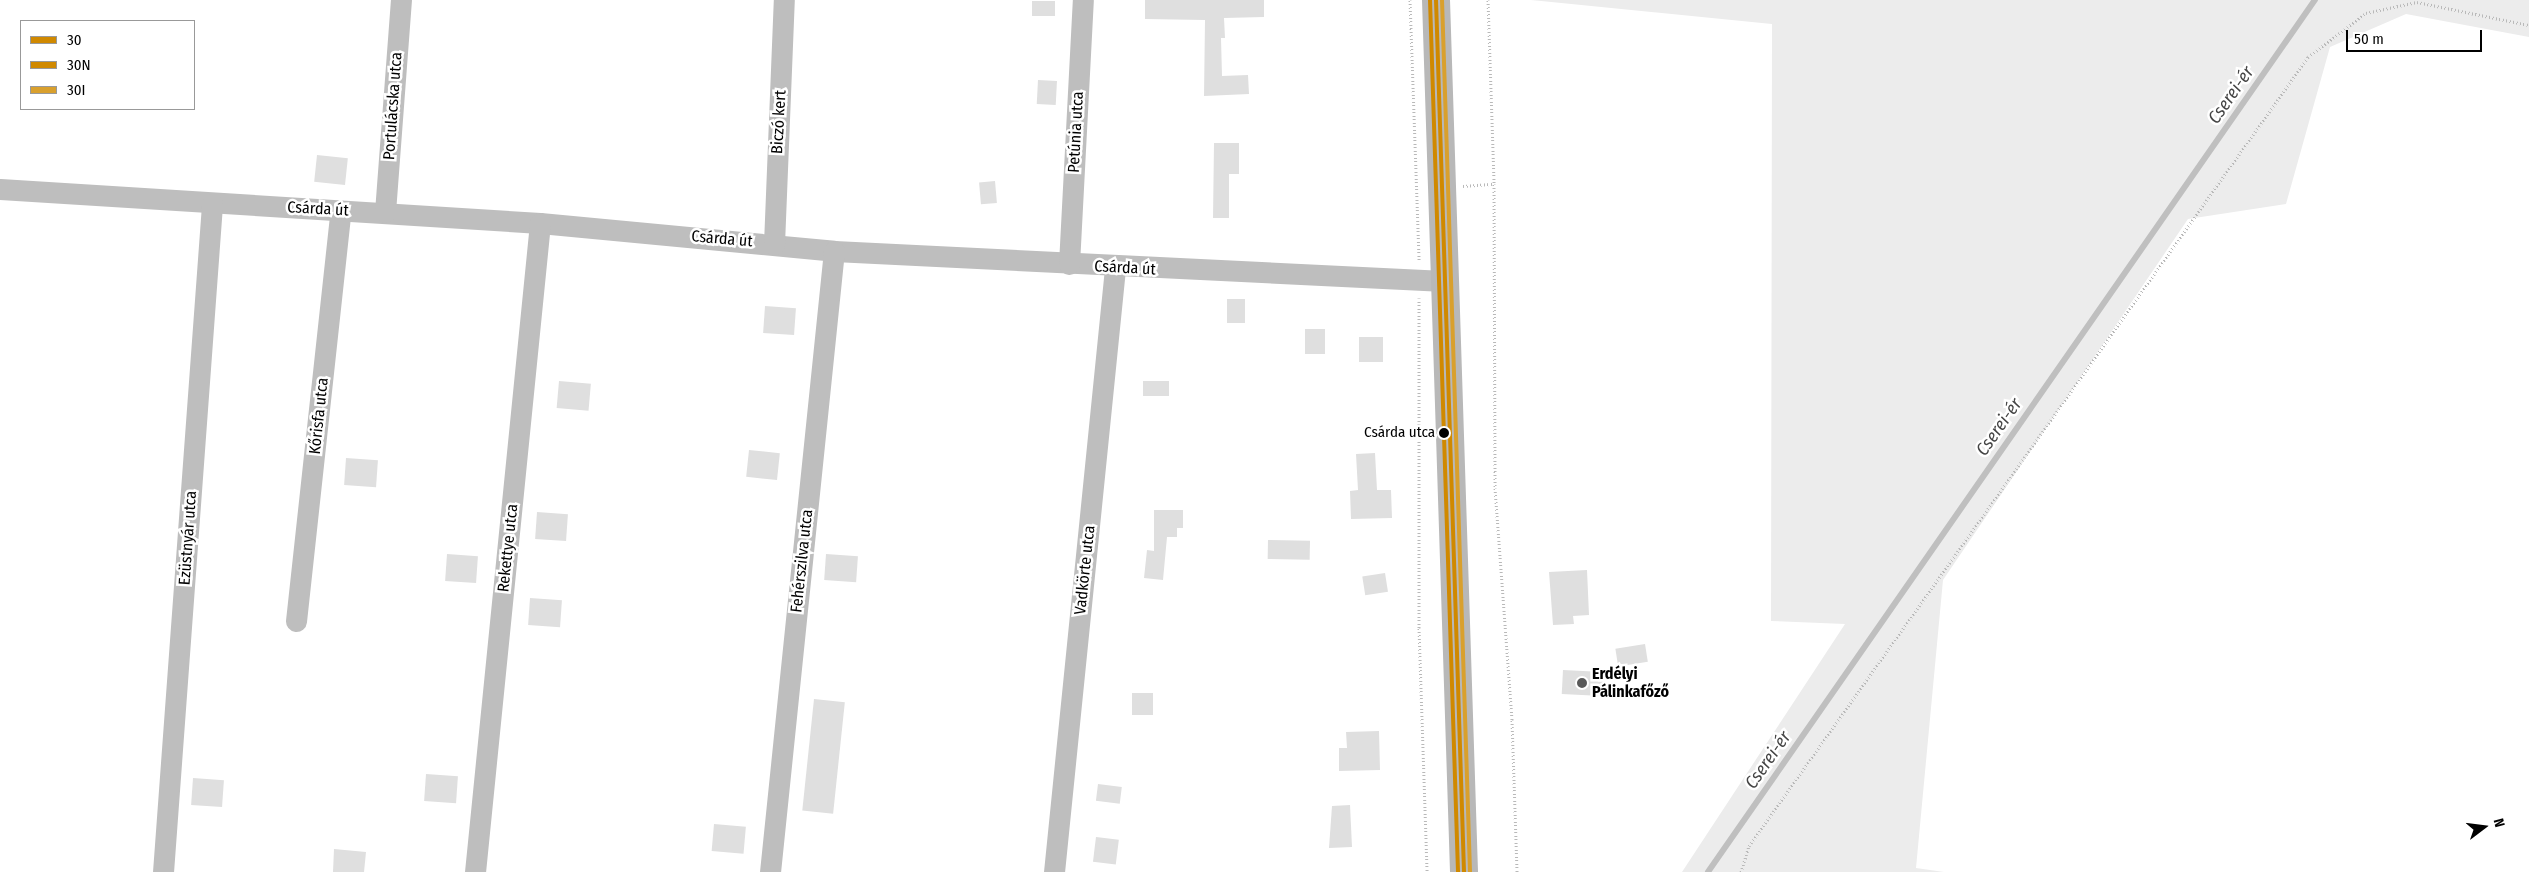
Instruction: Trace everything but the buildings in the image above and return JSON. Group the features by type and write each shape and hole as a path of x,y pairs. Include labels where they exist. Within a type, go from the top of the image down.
{"main road":[{"path":"1436,0 1444,187 1431,280 1464,872"}],"street":[{"name":"Portulácska utca","path":"385,212 401,0"},
{"name":"Biczó kert","path":"774,244 784,0"},
{"name":"Petúnia utca","path":"1069,264 1083,0"},
{"name":"Csárda út","path":"0,189 212,204 385,212 540,223 834,250 1115,268 1431,280"},
{"name":"Ezüstnyár utca","path":"164,872 212,204"},
{"name":"Kőrisfa utca","path":"296,621 341,210"},
{"name":"Rekettye utca","path":"475,872 540,223"},
{"name":"Fehérszilva utca","path":"770,872 834,250"},
{"name":"Vadkörte utca","path":"1054,872 1115,268"}],"path":[{"path":"1410,0 1431,280 1419,628 1427,872"},
{"path":"1488,0 1494,184 1494,488 1512,720 1517,872"},
{"path":"1741,872 1750,846 2308,57 2366,13 2417,2 2529,25"},
{"path":"1444,187 1494,184"}],"shaded area":[{"path":"1531,0 2529,0 2529,37 2406,14 2330,47 2286,204 2188,219 1943,580 1916,868 1944,872 1682,872 1845,624 1771,621 1772,24"}],"waterway":[{"name":"Cserei-ér","path":"1708,872 2315,0"}],"transit line":[{"name":"30N","path":"1430,0 1458,872"},
{"name":"30","path":"1436,0 1464,872"},
{"name":"30I","path":"1442,0 1470,872"}],"place":[{"name":"Csárda utca","path":"1444,433"},
{"name":"Erdélyi Pálinkafőző","path":"1582,683"}]}
